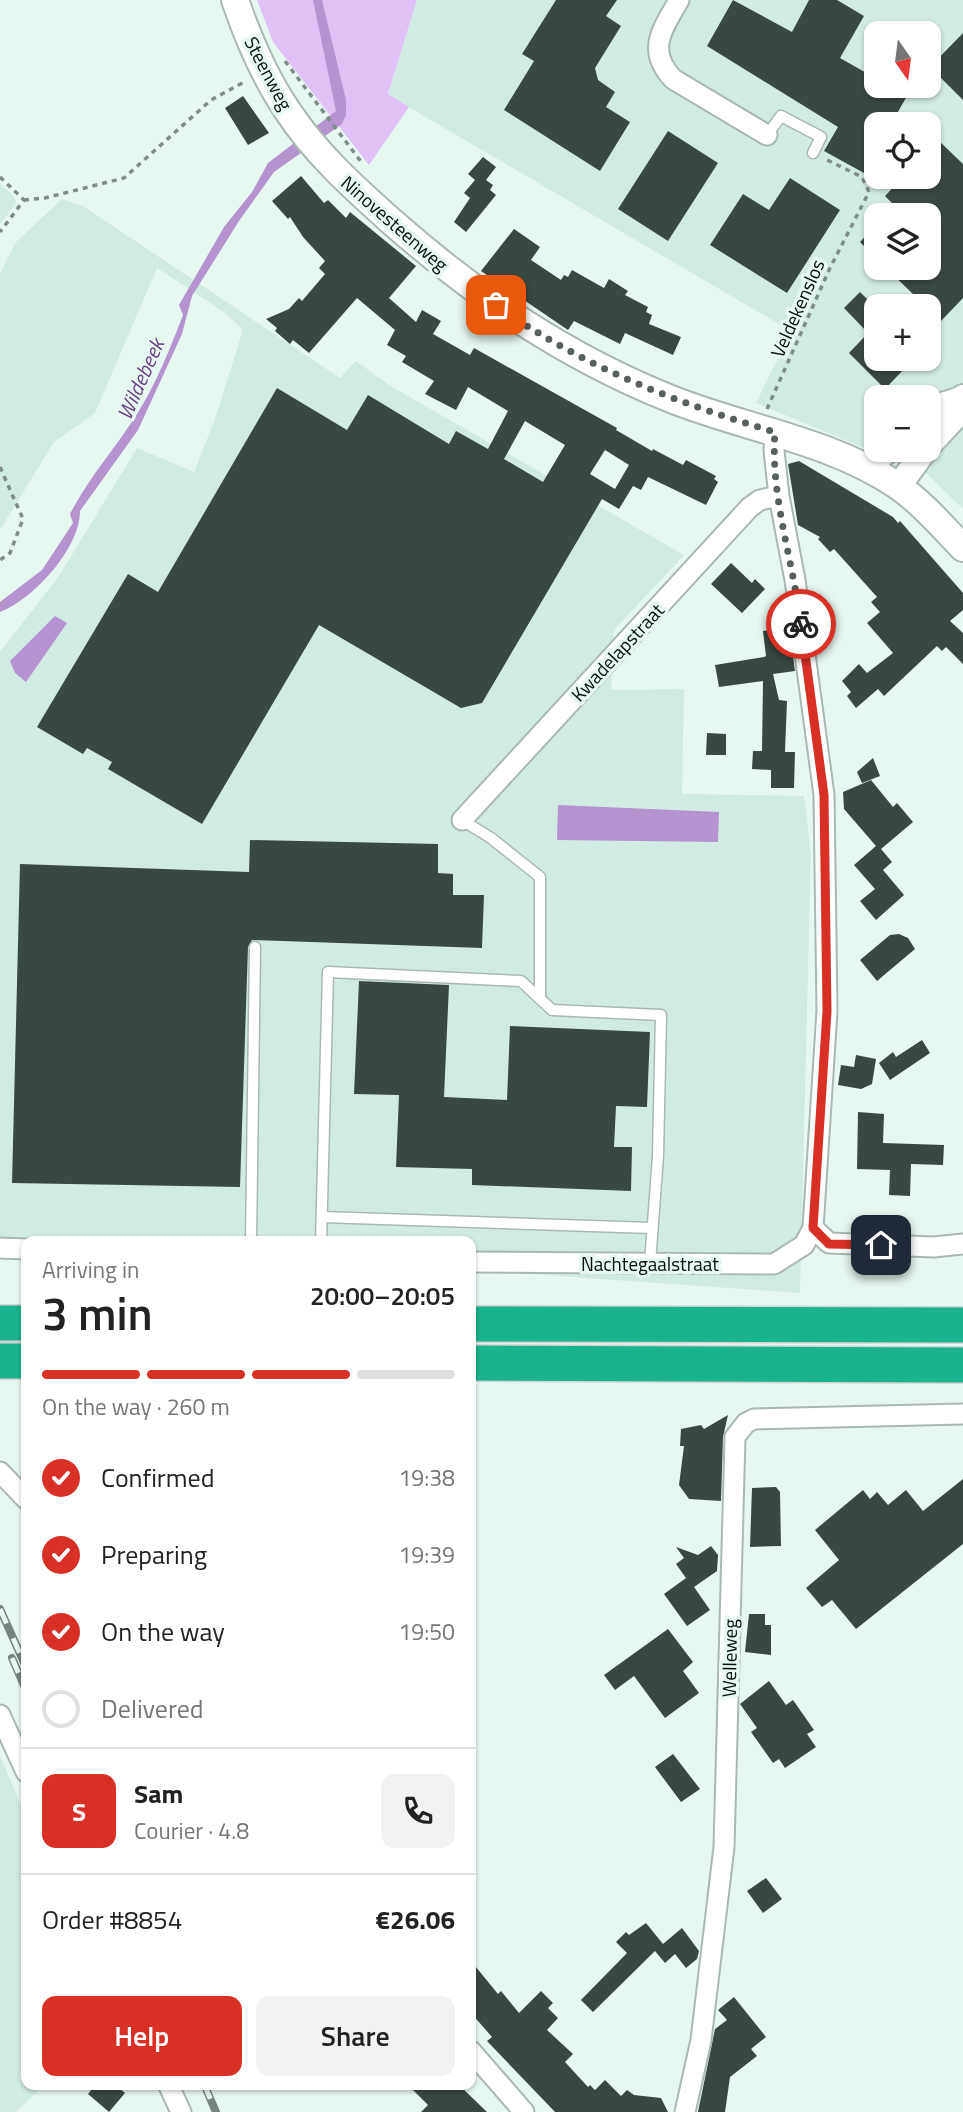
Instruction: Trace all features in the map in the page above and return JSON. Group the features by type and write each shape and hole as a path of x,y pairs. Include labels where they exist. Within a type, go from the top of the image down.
{"highway":[{"path":"0,1323 21,1323"},
{"path":"476,1324 963,1325"},
{"path":"0,1361 21,1361"},
{"path":"476,1363 963,1365"}],"main road":[{"name":"Steenweg","path":"234,0 271,83 310,142"},
{"name":"Ninovesteenweg","path":"310,142 342,177 437,260 550,341 673,400 767,430 866,468 898,487 963,548"}],"street":[{"path":"679,0 659,39 657,53 662,67 673,79 767,135"},
{"path":"941,405 962,398"},
{"path":"941,432 955,416 962,398"},
{"path":"767,430 774,451 779,496 795,580 824,795 827,1011 813,1228 829,1244 934,1247 963,1244"},
{"path":"866,468 873,462"},
{"path":"898,487 916,462"},
{"name":"Kwadelapstraat","path":"462,820 750,507 760,500 779,496"},
{"name":"Nachtegaalstraat","path":"476,1262 774,1264 804,1245 813,1228"},
{"path":"0,1248 21,1249"},
{"name":"Welleweg","path":"685,2112 701,2040 724,1847 735,1437 746,1423 754,1419 963,1414"},
{"path":"0,1472 21,1494"},
{"path":"0,1715 21,1761"},
{"path":"476,2057 524,2112"},
{"path":"172,2090 181,2112"}],"lane":[{"path":"767,135 781,116 821,137 813,153"},
{"path":"462,820 491,838 540,877 540,998"},
{"path":"251,1236 255,947"},
{"path":"321,1236 328,972 521,981 552,1010 660,1015 657,1156 650,1263"},
{"path":"321,1217 652,1228"}],"path":[{"path":"278,51 339,133"},
{"path":"0,232 24,200 45,198 124,178 211,100 254,76"},
{"name":"Veldekenslos","path":"767,430 830,268 869,192 862,177 813,153"},
{"path":"0,177 24,200"},
{"path":"0,467 23,519 10,553 0,560"}],"shaded area":[{"path":"257,0 417,0 388,94 409,107 369,165 273,42"},
{"path":"313,0 322,0 346,100 346,115 342,124 274,172 239,221 192,296 182,334 138,430 80,511 78,525 64,556 53,571 27,596 0,612 0,602 42,570 73,523 70,514 77,501 144,403 183,315 179,305 224,227 252,192 268,163 336,111"},
{"path":"417,0 963,0 963,509 927,474 898,462 941,462 941,385 864,385 864,448 756,403 791,331 388,95"},
{"path":"0,184 15,197 16,203 0,225"},
{"path":"62,199 83,206 340,378 356,361 389,385 684,555 614,630 611,690 684,689 682,794 804,796 811,853 800,1293 476,1270 476,1236 0,1237 0,652 59,576 137,448 194,472 215,419 243,330 225,313 157,268 95,413 54,442 0,530 0,273 15,243"},
{"path":"55,616 67,623 26,682 15,673 10,661"},
{"path":"558,805 719,812 718,842 557,840"},
{"path":"0,1756 21,1804 21,2090 39,2090 16,2112 0,2112"}],"building":[{"path":"556,0 617,0 606,16 621,26 595,68 598,80 615,92 606,107 630,122 600,171 504,110 534,61 522,54"},
{"path":"733,0 792,32 809,0 837,0 864,16 840,58 864,72 864,98 906,98 898,112 864,112 864,173 824,151 838,127 707,46"},
{"path":"963,33 963,100 942,79 942,55"},
{"path":"243,96 269,133 248,145 225,108"},
{"path":"668,131 718,163 668,241 618,209"},
{"path":"941,143 963,164 963,298 941,321 941,294 913,294 898,280 941,280 941,203 892,203 885,196 892,189 941,189"},
{"path":"483,157 496,167 486,180 493,185 490,190 496,195 466,232 454,222 470,198 464,193 475,180 468,174"},
{"path":"301,176 324,203 328,200 346,218 350,212 416,266 389,298 416,322 422,310 441,321 433,334 470,355 474,348 617,428 616,430 652,451 653,449 683,465 686,460 716,476 714,479 718,482 706,505 648,477 641,490 633,486 619,509 602,499 482,703 461,708 319,625 202,824 108,769 112,762 87,748 83,754 37,727 128,574 158,592 277,388 347,430 368,395 449,444 456,431 488,449 508,411 468,387 456,410 425,394 434,381 402,362 406,356 387,345 395,330 357,298 309,353 293,340 290,344 275,331 277,328 266,319 289,309 299,298 302,301 325,274 319,268 325,261 303,237 290,217 288,219 272,201","holes":["525,421 565,445 543,482 504,459","605,450 629,465 615,489 590,474"]},
{"path":"790,178 840,210 787,293 710,245 743,194 769,210"},
{"path":"514,229 540,247 531,260 561,280 564,275 568,277 572,270 604,288 609,279 628,291 625,295 648,307 646,312 652,315 649,324 681,337 673,355 625,333 620,344 574,321 568,330 481,271"},
{"path":"860,292 864,296 864,329 844,308"},
{"path":"864,337 864,368 849,353"},
{"path":"867,371 902,371 889,385 881,385"},
{"path":"799,461 893,517 898,523 900,521 963,593 963,610 950,621 963,633 963,664 946,647 942,651 937,646 884,696 878,689 856,708 847,696 851,692 842,681 859,664 867,673 893,653 867,623 880,612 871,602 877,597 834,549 830,552 818,539 820,537 798,525 788,464"},
{"path":"731,563 752,583 755,579 765,589 742,613 711,584"},
{"path":"789,627 795,671 773,674 779,700 787,701 785,752 795,752 794,788 771,788 771,770 752,769 753,751 762,751 763,681 719,687 715,665 766,656 763,631"},
{"path":"707,733 726,734 726,755 706,755"},
{"path":"873,758 880,776 862,783 857,772"},
{"path":"871,780 893,807 897,803 913,822 881,849 892,862 883,870 904,895 876,920 860,901 875,889 854,865 876,846 844,809 843,792"},
{"path":"250,840 438,844 438,873 453,874 453,895 484,895 482,948 252,940 248,947 240,1187 12,1183 20,864 249,872"},
{"path":"899,934 908,938 915,949 877,981 860,960 890,935"},
{"path":"359,981 449,985 444,1097 507,1100 510,1026 650,1032 647,1107 616,1106 614,1147 632,1147 631,1191 472,1185 472,1169 396,1167 399,1095 354,1094"},
{"path":"922,1040 930,1053 890,1080 879,1063 893,1052 896,1057"},
{"path":"856,1055 876,1059 872,1084 861,1089 838,1085 841,1065 854,1067"},
{"path":"858,1112 884,1114 883,1143 944,1145 943,1165 911,1164 910,1196 889,1195 890,1170 857,1169"},
{"path":"728,1415 723,1437 721,1501 689,1499 679,1485 684,1446 680,1446 681,1429 701,1425 704,1429"},
{"path":"963,1479 963,1544 856,1629 832,1600 822,1607 806,1588 839,1560 815,1530 863,1490 870,1499 877,1492 888,1505 906,1490 923,1511"},
{"path":"776,1487 780,1492 781,1546 750,1547 752,1488"},
{"path":"711,1546 718,1555 717,1571 694,1587 710,1610 687,1626 664,1594 686,1578 676,1564 684,1558 676,1547 698,1555"},
{"path":"749,1614 765,1614 765,1625 771,1625 771,1655 745,1652"},
{"path":"668,1629 693,1662 683,1671 699,1693 665,1718 634,1676 615,1690 604,1675"},
{"path":"769,1681 786,1705 793,1700 814,1730 807,1734 816,1747 785,1768 779,1759 773,1763 751,1732 757,1728 740,1704"},
{"path":"673,1754 700,1789 681,1802 655,1767"},
{"path":"766,1878 782,1899 763,1913 747,1891"},
{"path":"646,1923 663,1944 682,1928 699,1951 697,1959 686,1968 675,1954 665,1963 655,1951 593,2012 581,2000 627,1953 616,1942 626,1932 629,1935"},
{"path":"476,1967 498,1994 501,1991 519,2013 541,1991 553,2003 548,2008 558,2018 547,2030 573,2054 565,2062 588,2087 590,2085 595,2090 605,2080 621,2096 627,2090 634,2095 661,2098 668,2112 555,2112 487,2041 492,2037 476,2019"},
{"path":"734,1997 766,2037 751,2049 757,2056 730,2077 725,2112 698,2112 715,2029 727,2020 718,2010"},
{"path":"91,2090 121,2090 125,2093 109,2112 88,2094"},
{"path":"413,2090 464,2090 487,2112 421,2112 428,2105"}],"railway":[{"path":"0,1609 21,1656"},
{"path":"12,1658 21,1679"},
{"path":"207,2090 216,2112"}],"way so far":[{"path":"496,305 550,341 622,377 673,400 775,432 774,451 779,496 801,624"}],"route":[{"path":"801,624 824,795 827,1011 813,1228 829,1244 881,1245"}],"water label":[{"name":"Wildebeek","path":"140,379"}]}
